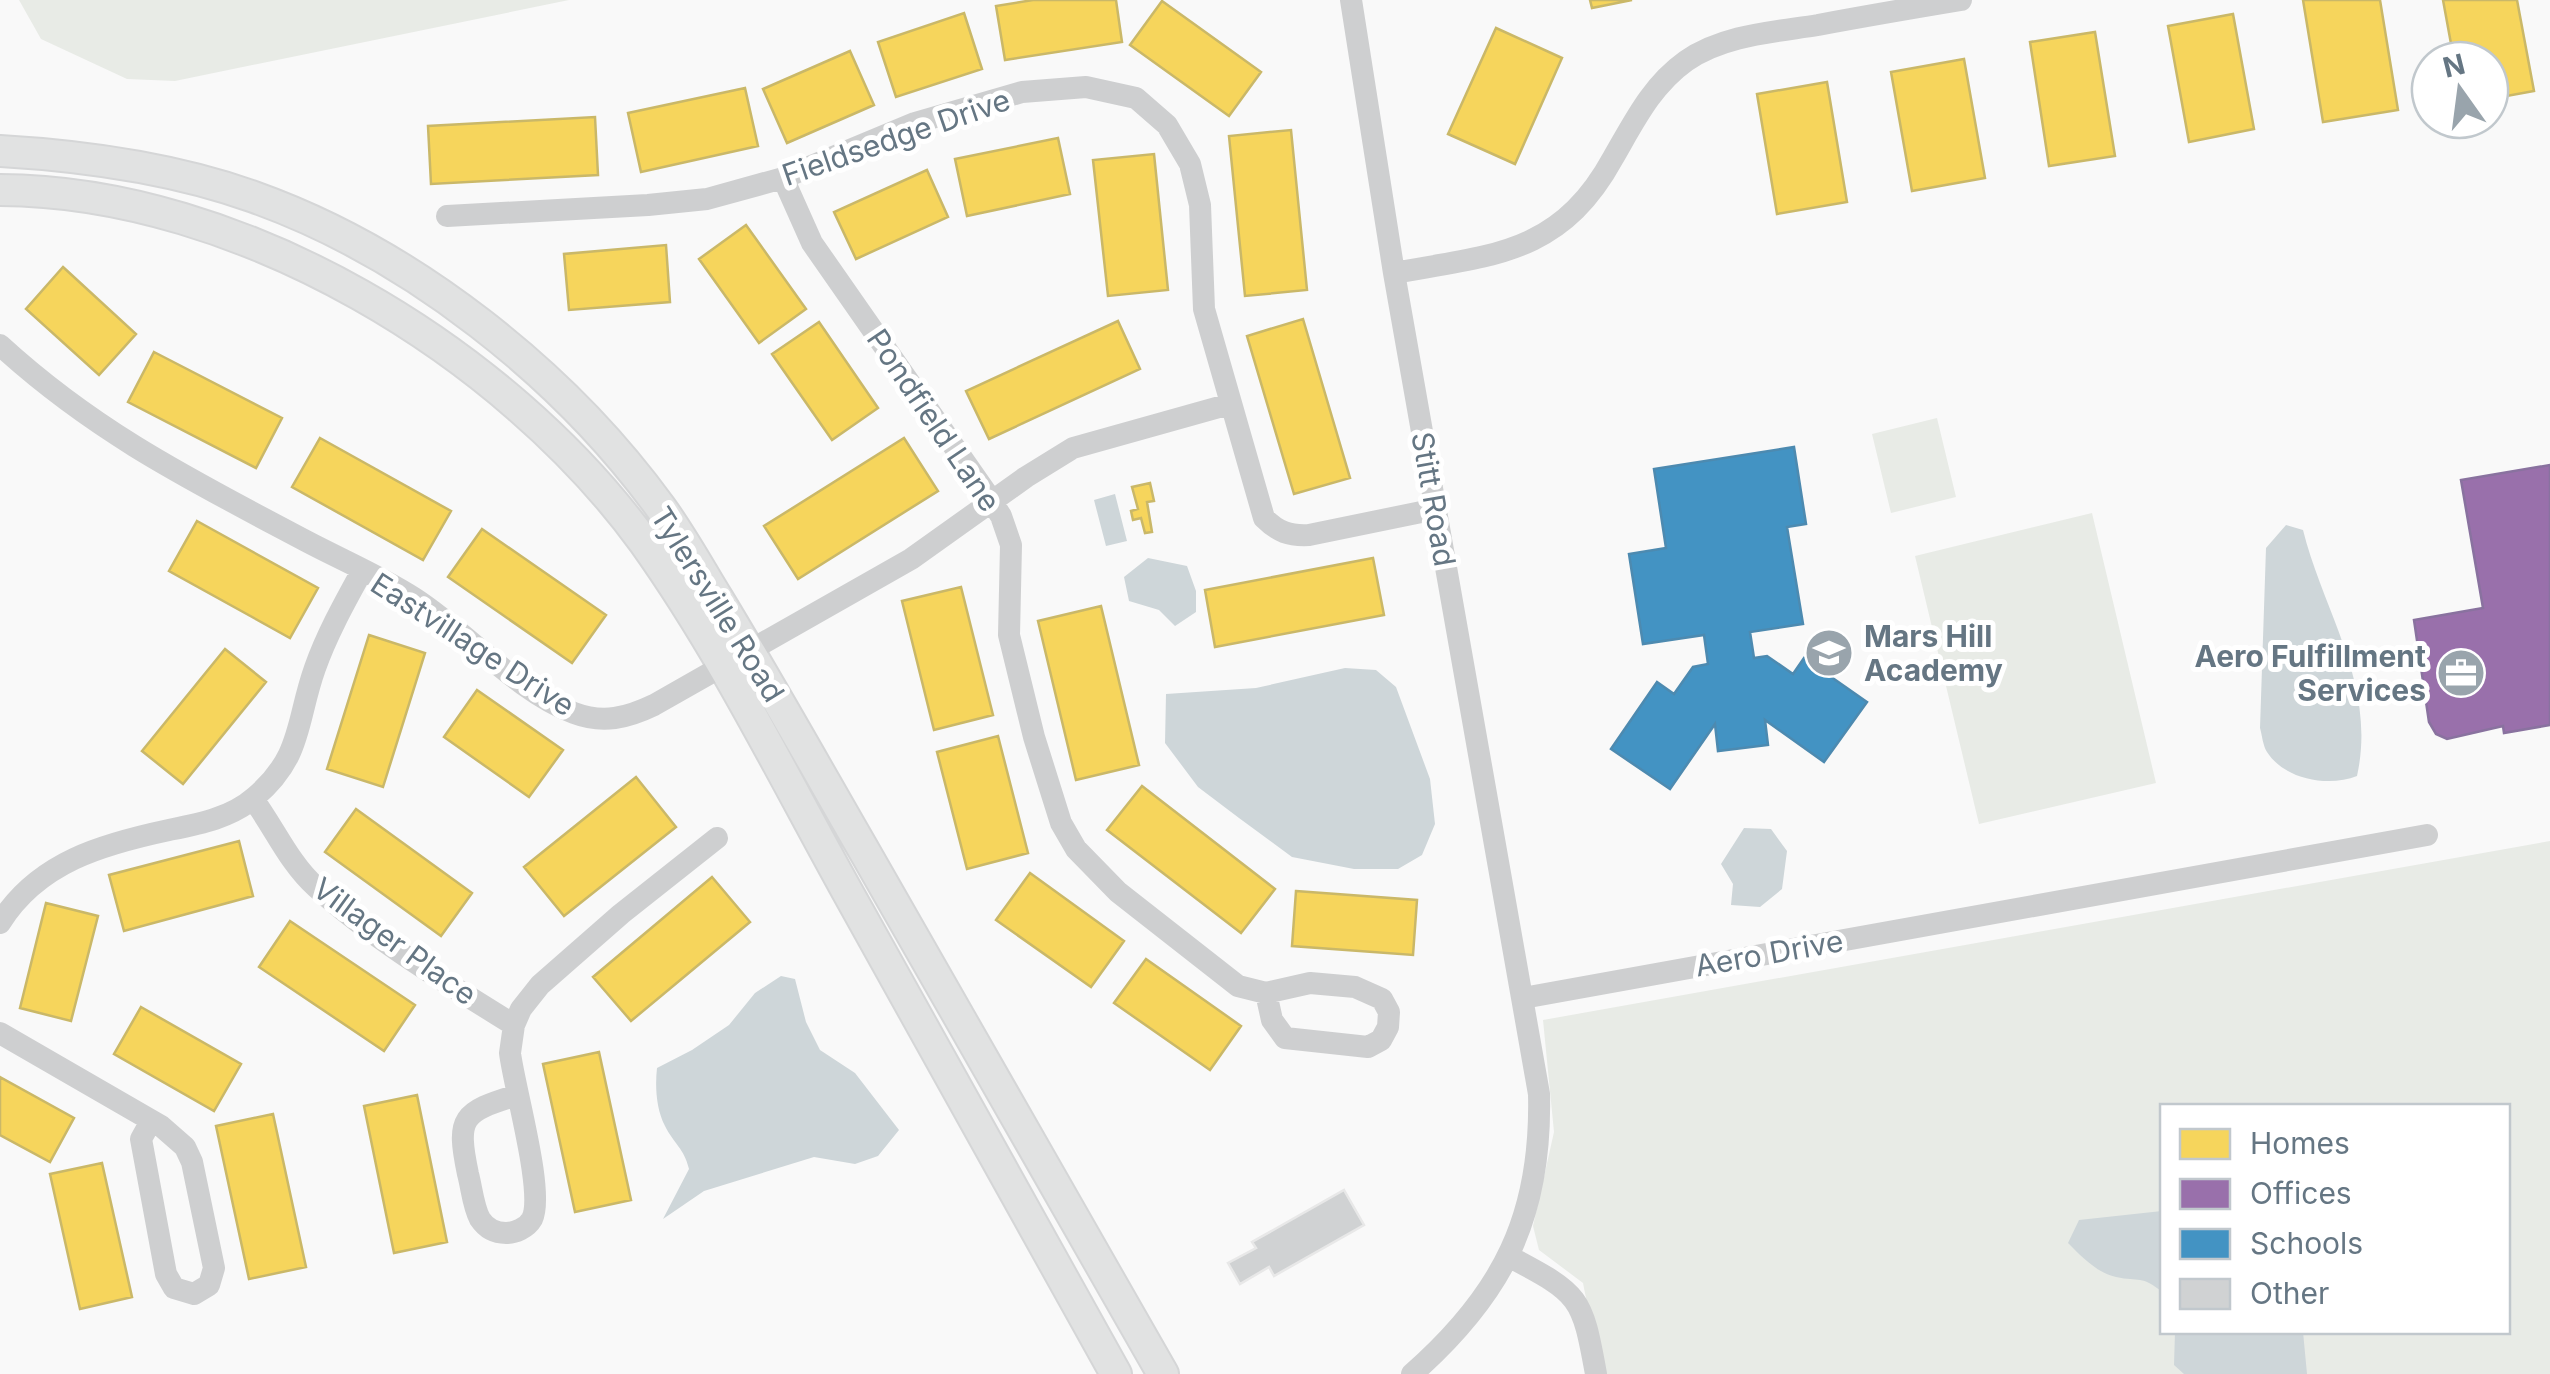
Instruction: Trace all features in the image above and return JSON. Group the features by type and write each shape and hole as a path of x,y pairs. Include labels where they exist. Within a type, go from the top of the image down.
{"main road":[{"name":"Tylersville Road","path":"0,151 67,155 155,170 255,197 356,242 457,305 565,398 600,434 662,510 749,650 1163,1374"},
{"name":"Tylersville Road","path":"0,190 32,190 139,206 242,240 336,280 417,329 493,385 593,480 652,555 722,666 1116,1374"}],"street":[{"name":"Stitt Road","path":"1351,0 1394,273 1523,998"},
{"path":"1394,273 1502,253 1560,226 1600,180 1645,102 1664,79 1698,54 1754,36 1961,0"},
{"name":"Fieldsedge Drive","path":"447,216 707,198 783,178 915,123 1022,92 1086,86 1136,98 1167,125 1190,164 1200,205 1204,309 1264,518 1276,530 1292,536 1436,509"},
{"name":"Pondfield Lane","path":"783,178 812,243 992,501 1011,545 1009,635 1034,737 1061,823 1076,849 1118,892 1226,979 1251,991 1266,993"},
{"name":"Eastvillage Drive","path":"0,344 74,408 115,437 413,598 550,702 588,718 610,720 632,716 911,559 1073,448 1230,404"},
{"path":"0,923 47,872 72,858 100,847 203,823 253,799 279,771 294,744 314,670 362,571"},
{"name":"Villager Place","path":"253,799 296,866 316,887 514,1025"},
{"name":"Aero Drive","path":"1523,998 2427,836"},
{"path":"517,1095 477,1108 464,1120 461,1134 482,1222 494,1232 509,1234 523,1229 533,1218 535,1188 510,1052 521,1009 540,985 620,914 717,838"},
{"path":"1310,983 1370,991 1382,999 1389,1012 1388,1028 1381,1040 1368,1047 1285,1038 1272,1020 1266,993 1310,983"},
{"path":"1412,1374 1464,1322 1510,1257 1528,1206 1540,1134 1539,1094 1523,998"},
{"path":"0,1032 150,1120 185,1147 192,1162 214,1268 208,1285 194,1294 174,1288 166,1274 142,1139 150,1120"},
{"path":"1510,1257 1558,1282 1578,1302 1596,1374"}],"shaded area":[{"path":"19,0 569,0 175,81 127,79 41,39"},
{"path":"1937,418 1956,497 1891,513 1872,434"},
{"path":"1115,494 1127,541 1106,546 1094,500"},
{"path":"2092,513 2156,783 1979,824 1915,556"},
{"path":"2286,525 2303,530 2354,680 2361,743 2357,776 2346,779 2308,779 2285,769 2267,752 2260,728 2266,548"},
{"path":"1148,558 1187,566 1196,591 1196,612 1175,626 1159,610 1129,601 1124,577"},
{"path":"1345,668 1376,670 1396,687 1430,779 1435,824 1422,855 1398,869 1354,869 1292,857 1198,787 1165,743 1166,694 1256,688"},
{"path":"1744,828 1771,829 1787,851 1782,889 1760,907 1731,905 1733,884 1721,864"},
{"path":"2550,841 2550,1374 1601,1374 1583,1283 1539,1250 1533,1226 1554,1132 1543,1020"},
{"path":"781,976 795,979 806,1022 820,1050 855,1073 899,1130 878,1156 855,1164 814,1157 704,1191 663,1219 689,1169 660,1112 657,1068 729,1025 755,993"},
{"path":"2160,1211 2160,1291 2145,1281 2102,1272 2090,1263 2068,1243 2079,1220"},
{"path":"2175,1334 2303,1334 2307,1374 2184,1374 2174,1365"}],"building: Homes":[{"path":"1033,0 1116,0 1122,42 1005,60 996,6"},
{"path":"1590,0 1632,0 1592,8"},
{"path":"2303,0 2380,0 2398,110 2323,122"},
{"path":"2443,0 2517,0 2534,91 2510,95 2510,40 2450,40"},
{"path":"1162,1 1261,72 1229,116 1130,45"},
{"path":"964,13 982,69 896,97 878,42"},
{"path":"2233,14 2254,129 2189,142 2168,26"},
{"path":"1496,28 1562,58 1515,164 1448,134"},
{"path":"2095,32 2115,156 2049,166 2030,42"},
{"path":"850,51 874,105 787,143 763,89"},
{"path":"1964,59 1985,178 1912,191 1891,72"},
{"path":"1827,82 1847,202 1777,214 1757,94"},
{"path":"745,88 758,146 641,172 628,113"},
{"path":"595,117 598,175 431,184 428,126"},
{"path":"1291,130 1307,290 1245,296 1229,136"},
{"path":"1058,138 1070,194 967,216 955,159"},
{"path":"1154,154 1168,290 1108,296 1093,160"},
{"path":"927,170 948,217 856,259 834,212"},
{"path":"746,225 806,309 759,343 699,259"},
{"path":"666,245 670,302 569,310 564,254"},
{"path":"63,267 136,334 99,375 26,309"},
{"path":"1303,319 1350,478 1294,494 1247,336"},
{"path":"1118,321 1140,369 989,439 966,391"},
{"path":"819,322 878,408 832,440 772,354"},
{"path":"154,352 282,418 256,468 128,402"},
{"path":"320,438 451,511 423,560 292,487"},
{"path":"904,438 938,491 798,579 764,526"},
{"path":"1150,483 1154,501 1147,502 1152,532 1145,533 1141,518 1133,520 1131,511 1138,509 1132,487"},
{"path":"197,521 318,588 290,638 169,571"},
{"path":"482,529 606,615 572,663 448,577"},
{"path":"1373,558 1384,615 1215,647 1205,590"},
{"path":"961,587 993,715 934,730 902,601"},
{"path":"1101,606 1139,765 1076,780 1038,621"},
{"path":"369,635 425,653 383,787 327,769"},
{"path":"225,649 266,682 183,784 142,751"},
{"path":"477,690 563,750 529,797 444,737"},
{"path":"998,736 1028,853 967,869 937,752"},
{"path":"636,777 676,827 564,916 524,867"},
{"path":"1142,786 1275,889 1241,933 1107,830"},
{"path":"356,809 472,893 441,936 325,852"},
{"path":"239,841 253,896 124,931 109,875"},
{"path":"1030,873 1124,941 1091,987 996,920"},
{"path":"712,877 750,922 631,1021 593,977"},
{"path":"1296,891 1417,900 1413,955 1292,946"},
{"path":"46,903 98,916 71,1021 20,1008"},
{"path":"290,921 415,1005 384,1051 259,967"},
{"path":"1146,959 1241,1026 1210,1070 1114,1003"},
{"path":"141,1007 241,1064 214,1111 114,1054"},
{"path":"599,1052 631,1200 575,1212 543,1064"},
{"path":"0,1077 74,1118 50,1162 0,1135"},
{"path":"417,1095 447,1242 394,1253 364,1106"},
{"path":"273,1114 306,1267 249,1279 216,1126"},
{"path":"102,1163 132,1297 80,1309 50,1174"}],"building: Offices":[{"path":"2550,465 2550,725 2504,733 2503,726 2447,739 2436,734 2429,722 2414,620 2483,608 2461,480"}],"building: Schools":[{"name":"Mars Hill Academy","path":"1794,447 1806,524 1787,527 1803,624 1750,632 1754,658 1767,656 1793,674 1804,658 1867,702 1824,762 1765,720 1768,745 1718,751 1715,724 1670,789 1611,749 1657,682 1674,694 1693,667 1708,664 1704,635 1643,644 1629,554 1666,548 1654,469"}],"building: Other":[{"path":"1344,1190 1364,1225 1274,1276 1269,1267 1240,1284 1228,1263 1256,1248 1252,1242"}],"place":[{"name":"Mars Hill Academy","path":"1829,653"},
{"name":"Aero Fulfillment Services","path":"2461,673"}]}
